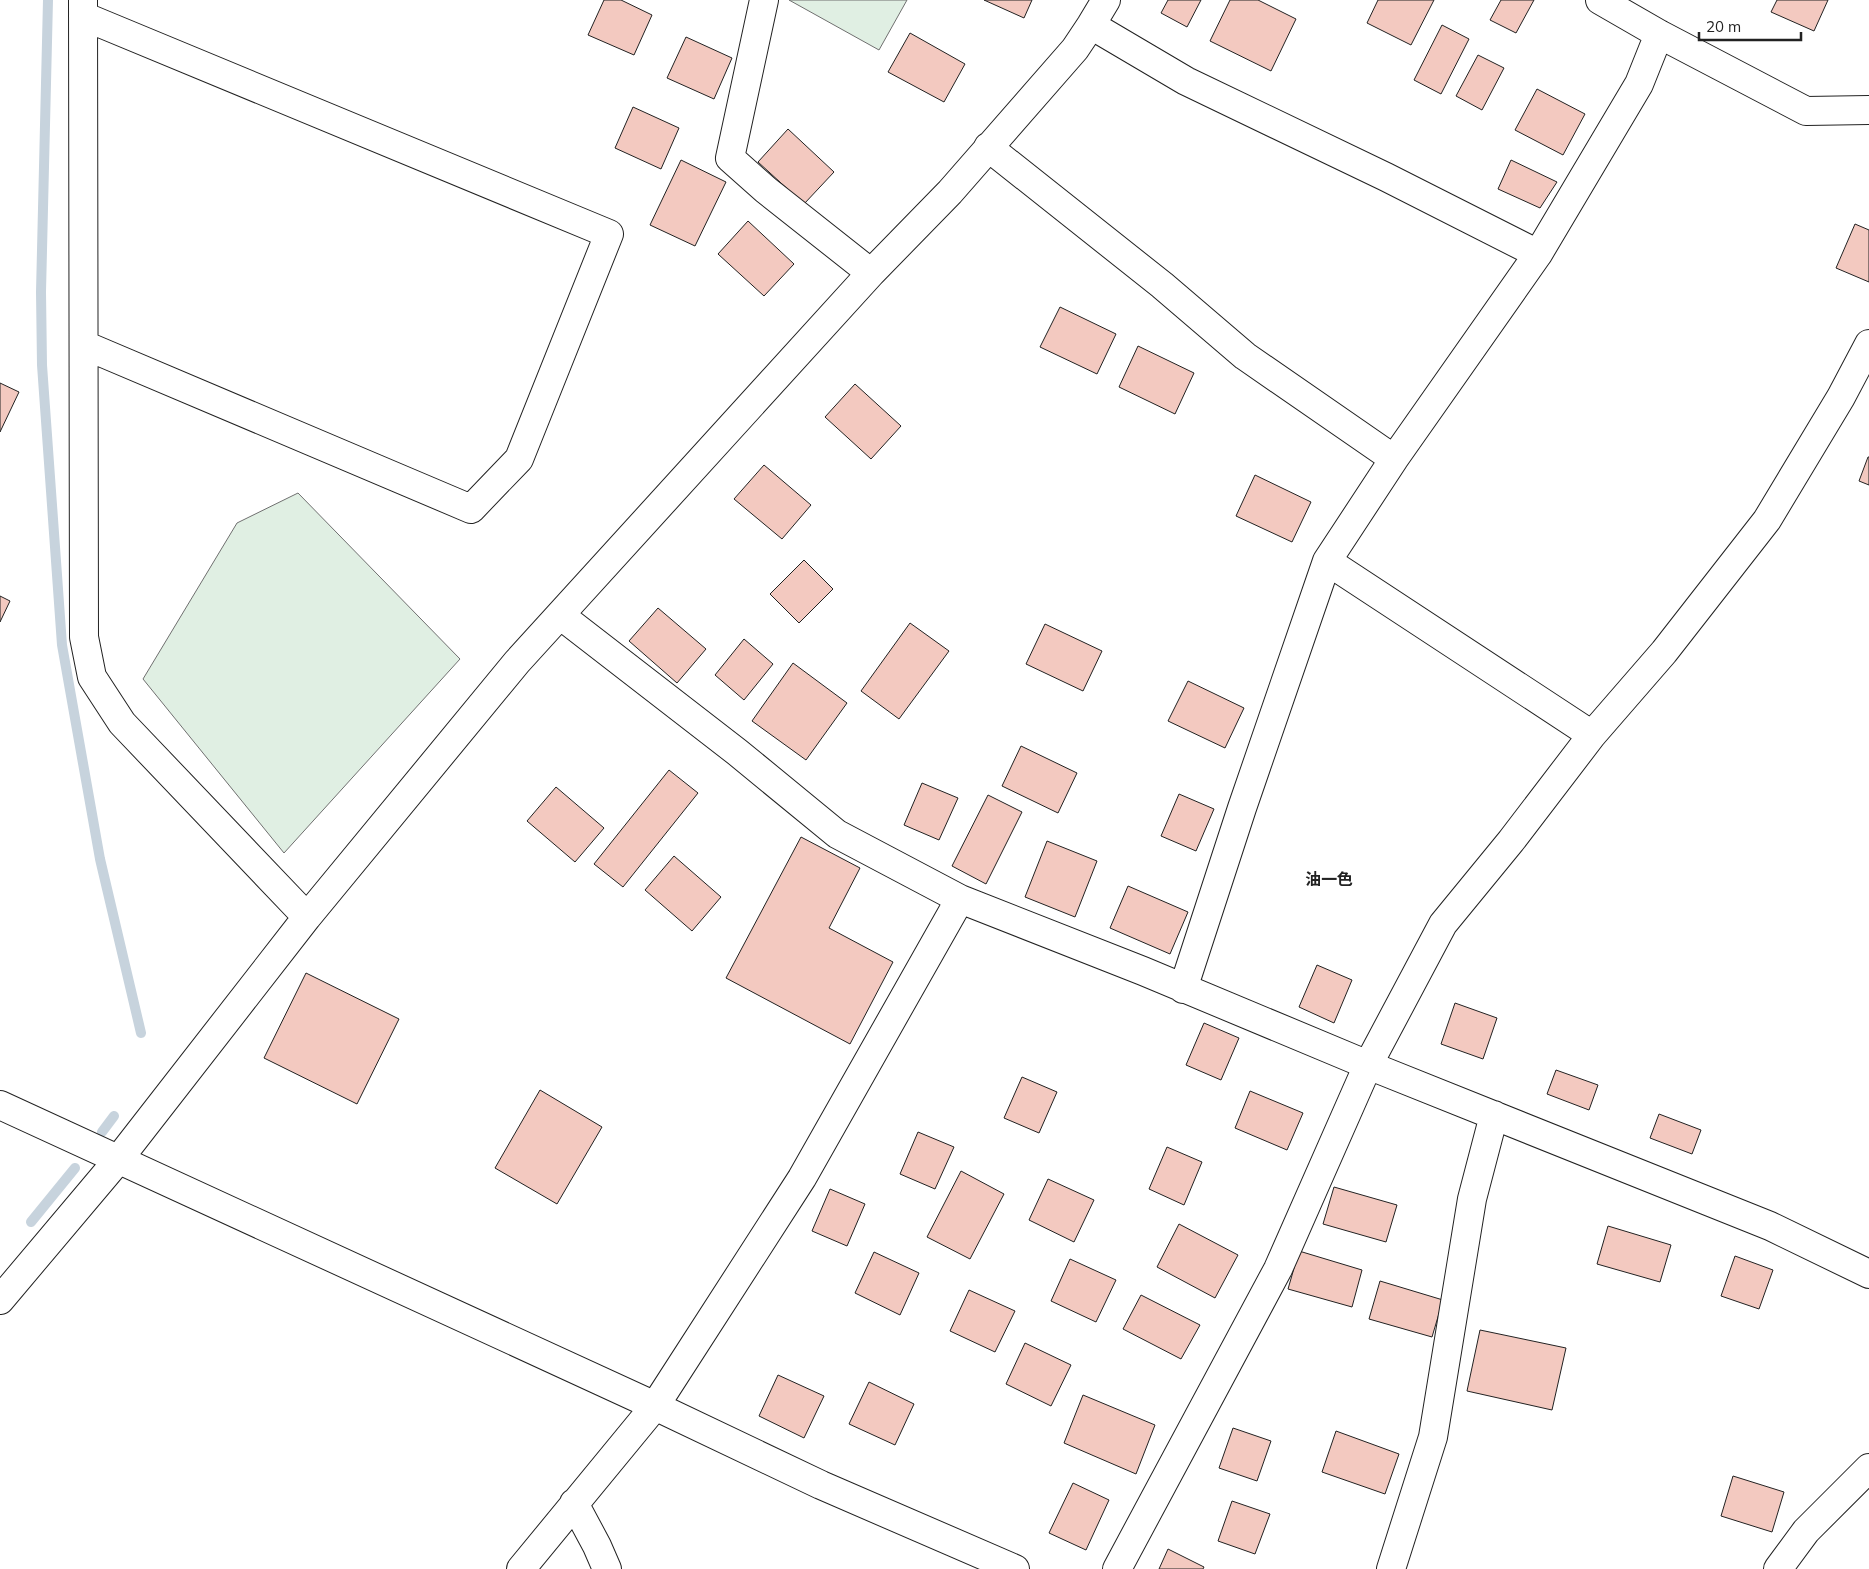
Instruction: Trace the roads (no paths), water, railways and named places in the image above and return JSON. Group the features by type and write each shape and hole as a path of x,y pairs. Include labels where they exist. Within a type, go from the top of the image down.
{"street":[{"path":"764,0 730,158 766,190 872,274"},
{"path":"0,1300 118,1160 307,917 517,662 872,274 950,192 1075,49 1092,25 1106,0"},
{"path":"1600,0 1806,111 1869,110"},
{"path":"84,346 471,509 519,459 609,234 83,8 84,637 92,677 122,724 307,917"},
{"path":"1092,25 1186,81 1386,177 1538,254"},
{"path":"1183,989 1242,808 1327,561 1394,459 1538,254 1639,84 1660,34"},
{"path":"988,147 1162,285 1245,356 1394,459"},
{"path":"1117,1569 1278,1269 1368,1065 1443,924 1592,735 1664,652 1767,520 1841,397 1869,344"},
{"path":"1327,561 1592,735"},
{"path":"560,615 737,752 837,834 960,899 1770,1226 1869,1274"},
{"path":"521,1569 655,1406 802,1178 960,899"},
{"path":"0,1105 655,1406 821,1485 1015,1569"},
{"path":"1392,1569 1433,1437 1472,1199 1494,1115"},
{"path":"1778,1569 1806,1531 1869,1468"},
{"path":"574,1503 607,1569"}],"waterway":[{"path":"48,0 41,292 42,365 62,645 100,859 141,1033"},
{"path":"102,1132 114,1116"},
{"path":"31,1222 75,1168"}],"district":[{"name":"油一色","path":"1329,879"}]}
